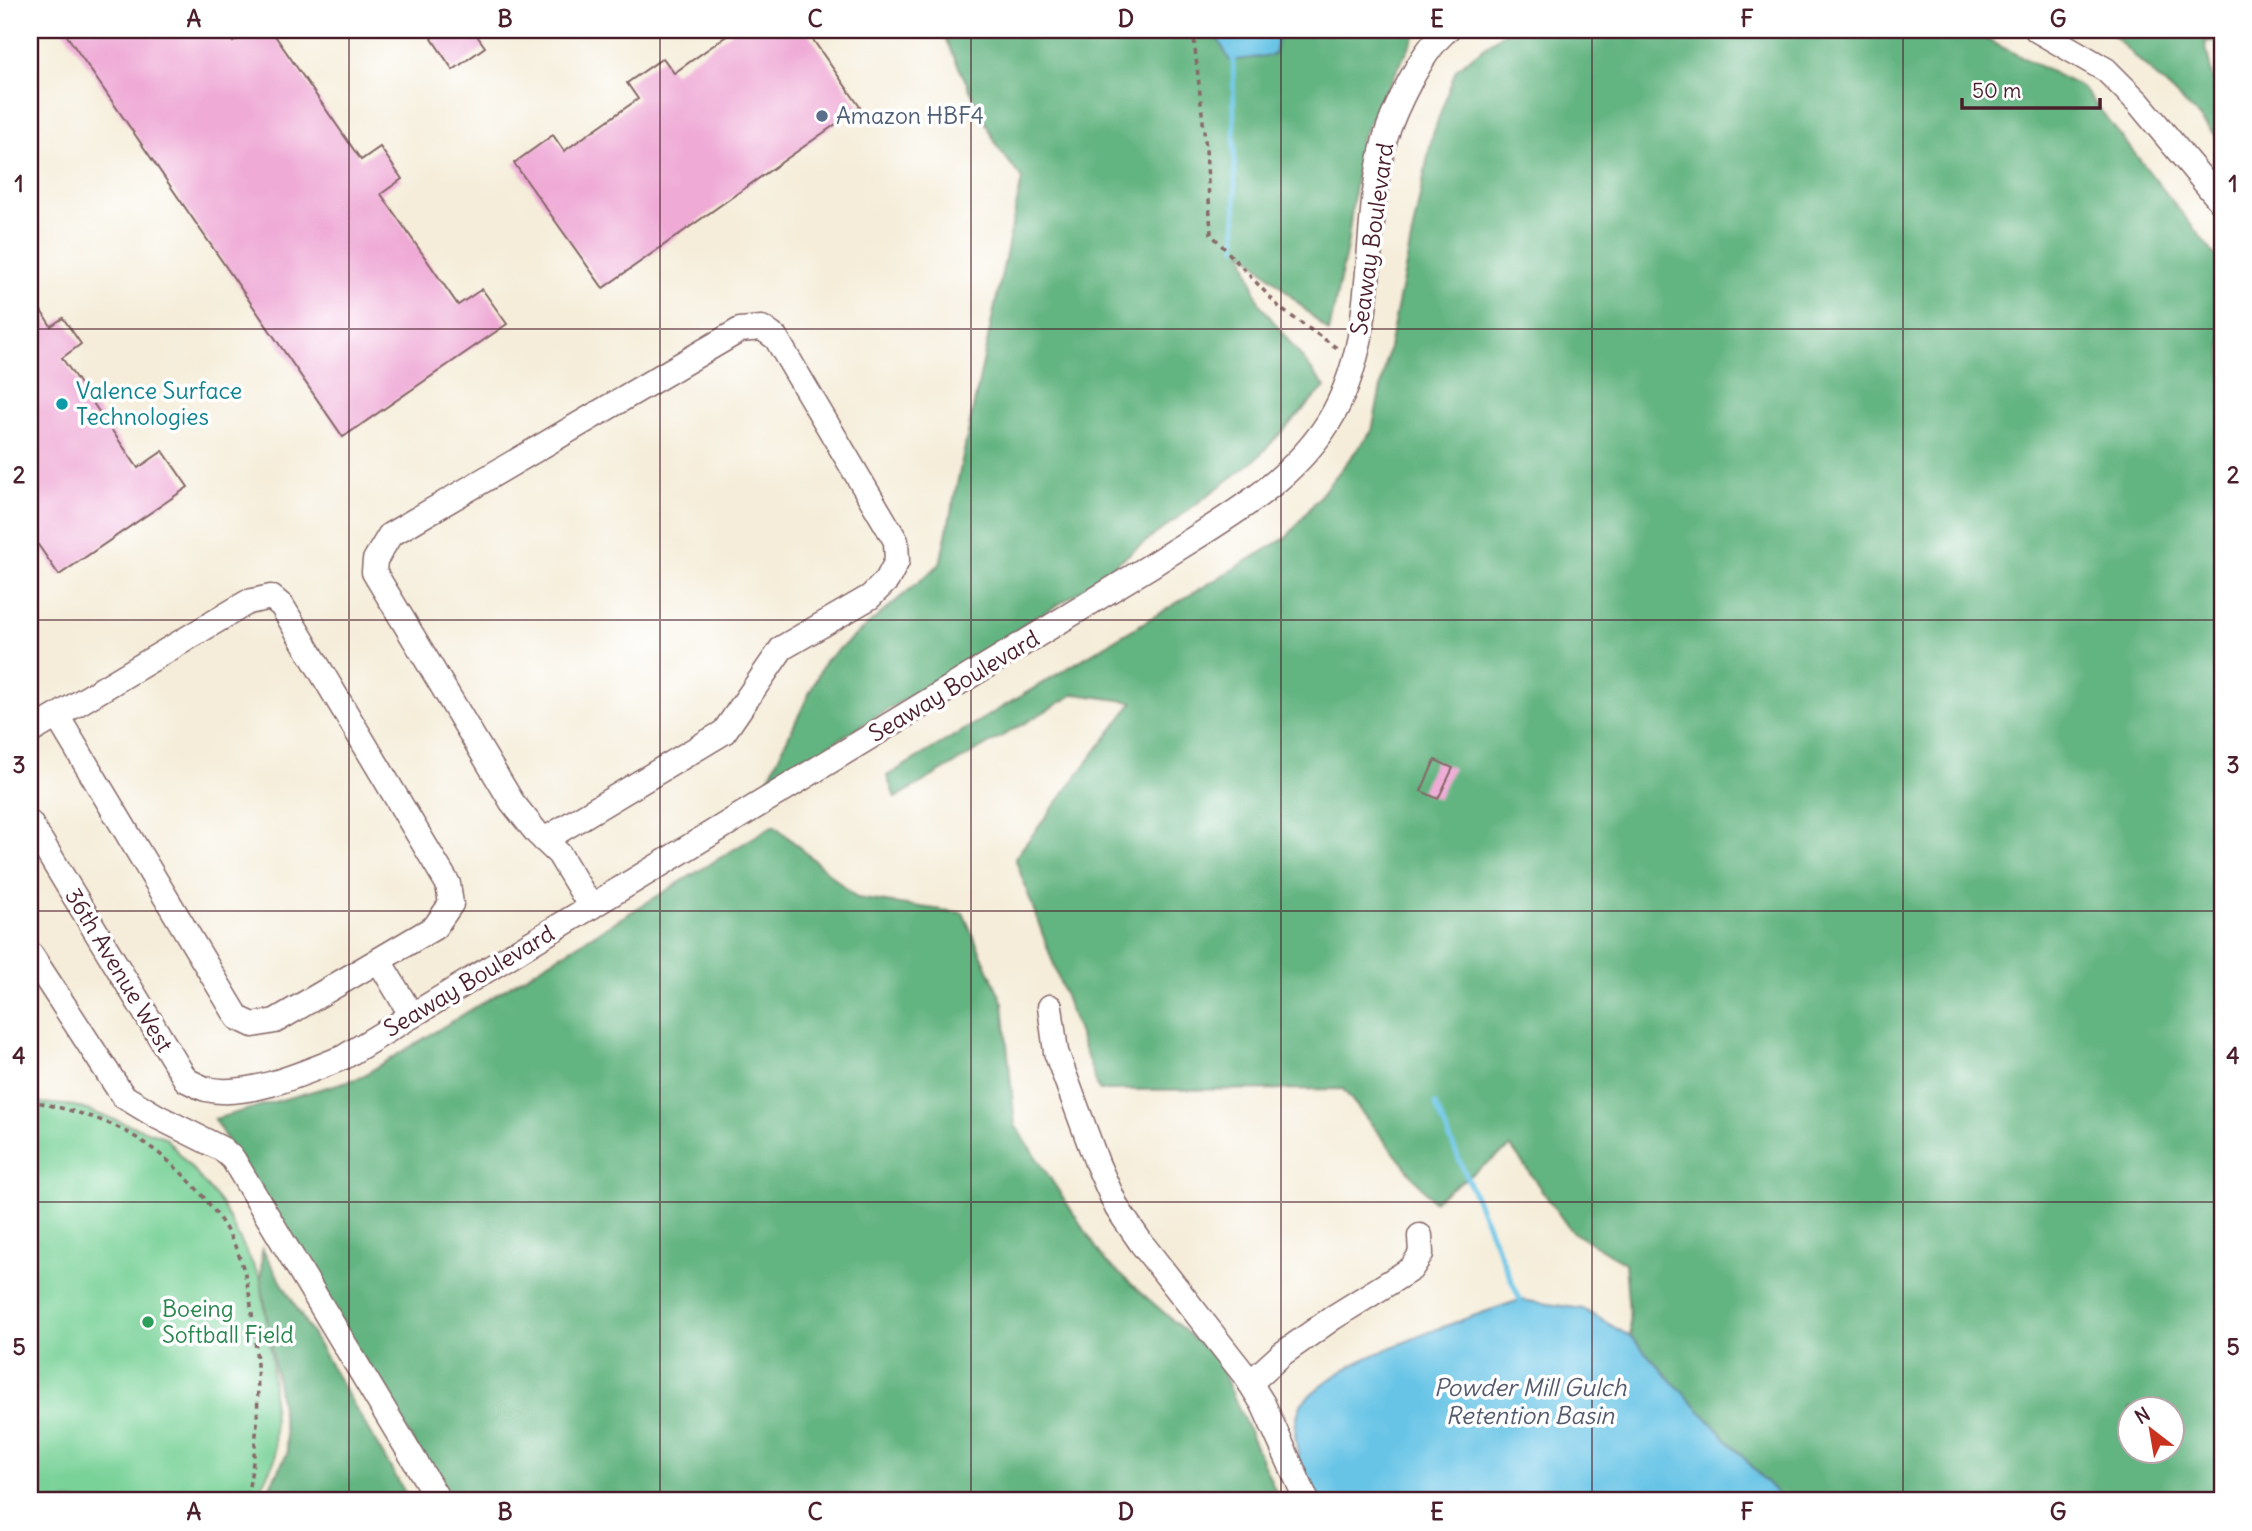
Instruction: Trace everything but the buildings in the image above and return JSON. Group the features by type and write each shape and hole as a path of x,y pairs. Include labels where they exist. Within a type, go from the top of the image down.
{"street":[{"name":"Seaway Boulevard","path":"186,1080 208,1089 246,1089 282,1081 344,1057 1152,565 1263,494 1303,456 1328,423 1347,384 1367,295 1375,199 1385,140 1398,103 1429,46 1447,30"},
{"path":"2037,30 2106,71 2138,102 2222,203"},
{"path":"544,840 724,732 782,648 870,597 887,580 897,561 896,541 776,338 762,328 740,330 390,536 375,560 374,572 505,791 544,840 559,854 591,907"},
{"path":"30,732 248,602 271,597 282,606 448,884 451,904 435,927 275,1021 253,1025 237,1018 57,716"},
{"name":"36th Avenue West","path":"30,823 186,1080"},
{"path":"30,956 122,1096 222,1149 233,1159 439,1501"},
{"path":"379,961 412,1016"},
{"path":"1050,1007 1056,1052 1097,1163 1117,1208 1250,1383 1263,1404 1307,1501"},
{"path":"1250,1383 1302,1339 1411,1269 1422,1254 1420,1236"}],"path":[{"path":"1193,30 1206,149 1211,234 1282,309 1354,360"},
{"path":"30,1100 71,1111 120,1129 157,1152 182,1172 232,1241 249,1287 256,1349 259,1408 254,1464 246,1501"}],"green space":[{"path":"941,30 1418,30 1361,139 1347,247 1329,332 1242,250 1259,303 1325,387 1255,460 1077,593 765,785 825,661 940,564 1022,179 997,146"},
{"path":"1507,30 1968,30 2083,88 2222,264 2222,1501 1784,1501 1631,1337 1625,1263 1571,1231 1511,1147 1433,1201 1343,1089 1099,1090 1015,858 1133,702 1075,694 895,798 887,776 1287,537 1372,431 1432,137 1456,69"},
{"path":"2107,30 2222,30 2222,40 2205,42 2222,124 2222,144 2199,117"},
{"path":"774,825 857,898 963,913 1003,1003 1015,1125 1105,1261 1217,1359 1280,1501 450,1501 214,1119 359,1078"},
{"name":"Boeing Softball Field","path":"30,1102 75,1106 165,1137 221,1203 261,1280 272,1363 275,1459 254,1501 30,1501"},
{"path":"262,1249 410,1501 262,1501 288,1452 261,1280"}],"water":[{"path":"1213,30 1279,30 1274,55 1230,61"},
{"name":"Powder Mill Gulch Retention Basin","path":"1520,1300 1583,1309 1631,1337 1784,1501 1317,1501 1306,1479 1296,1442 1297,1417 1306,1399 1336,1375 1370,1357 1448,1325"}],"waterway":[{"path":"1233,55 1236,248"},
{"path":"1435,1104 1520,1300"}],"place":[{"name":"Amazon HBF4","path":"822,116"},
{"name":"Valence Surface Technologies","path":"62,404"},
{"name":"Boeing Softball Field","path":"148,1322"}]}
